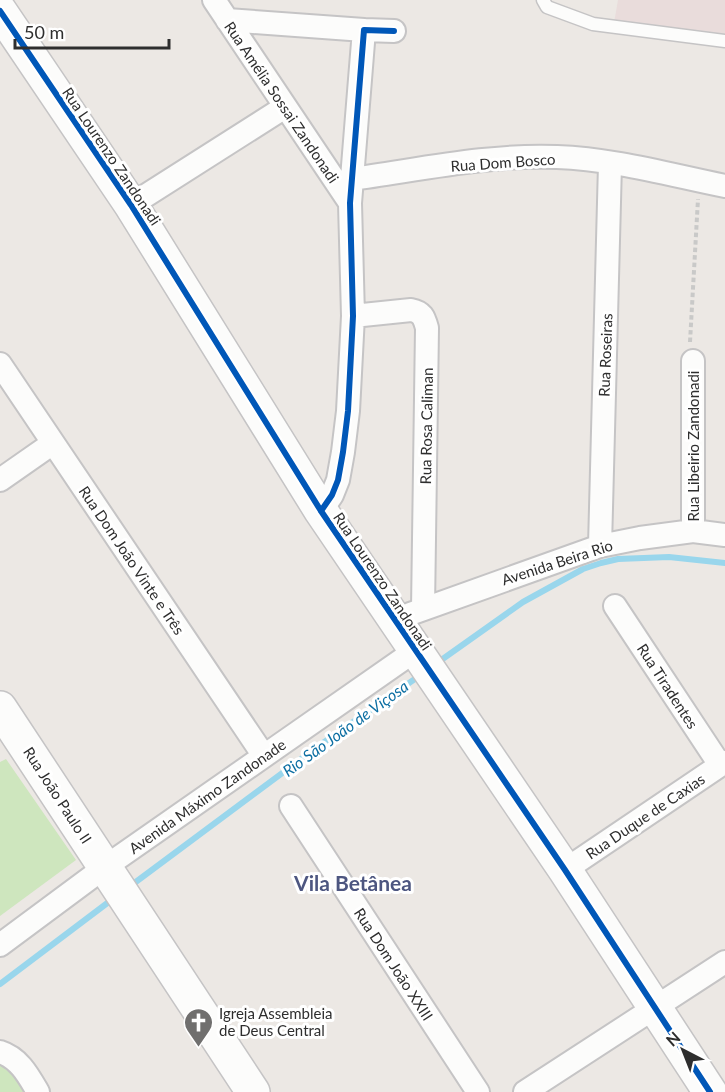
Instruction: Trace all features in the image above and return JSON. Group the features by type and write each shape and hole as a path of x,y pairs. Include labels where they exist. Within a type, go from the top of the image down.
{"street":[{"name":"Rua Amélia Sossai Zandonadi","path":"214,0 350,203"},
{"name":"Rua Lourenzo Zandonadi","path":"0,11 131,205 321,512 409,615 420,656 565,870 710,1092"},
{"path":"227,20 394,31"},
{"path":"321,512 338,480 343,452 353,316 350,203 364,30"},
{"path":"131,205 285,107"},
{"name":"Rua Dom Bosco","path":"352,179 519,158 555,157 610,164 725,186"},
{"name":"Rua Roseiras","path":"600,546 610,164"},
{"name":"Rua Rosa Caliman","path":"353,316 411,310 418,311 424,317 427,347 409,615"},
{"name":"Rua Libeirio Zandonadi","path":"692,352 693,531"},
{"name":"Rua Dom João Vinte e Três","path":"0,364 264,756"},
{"path":"0,480 53,443"},
{"name":"Avenida Beira Rio","path":"409,615 600,546 693,531 725,535"},
{"name":"Rua Tiradentes","path":"615,606 723,764"},
{"name":"Avenida Máximo Zandonade","path":"0,945 110,876 264,756 420,656"},
{"name":"Rua João Paulo II","path":"0,708 253,1092"},
{"name":"Rua Duque de Caxias","path":"565,870 723,764"},
{"name":"Rua Dom João XXIII","path":"291,806 478,1092"},
{"path":"525,1092 725,962"},
{"path":"0,1052 12,1056 38,1092"}],"lane":[{"path":"543,0 547,7 593,24 725,41"}],"path":[{"path":"692,352 699,181"}],"shaded area":[{"path":"618,0 725,0 725,41 614,23"}],"green space":[{"path":"6,759 76,860 0,916 0,762"},
{"path":"0,1060 30,1092 0,1092"}],"waterway":[{"name":"Rio São João de Viçosa","path":"437,663 523,602 583,569 618,559 669,557 725,563"},
{"name":"Rio São João de Viçosa","path":"129,887 320,745 422,674"},
{"name":"Rio São João de Viçosa","path":"0,984 114,898"}],"cycle path":[{"path":"0,11 131,205 321,511 565,870 710,1092"},
{"path":"321,511 332,495 338,480 348,411 353,316 350,203 364,30 394,31"}],"place":[{"name":"Igreja Assembleia de Deus Central","path":"198,1048"}],"district":[{"name":"Vila Betânea","path":"353,882"}]}
